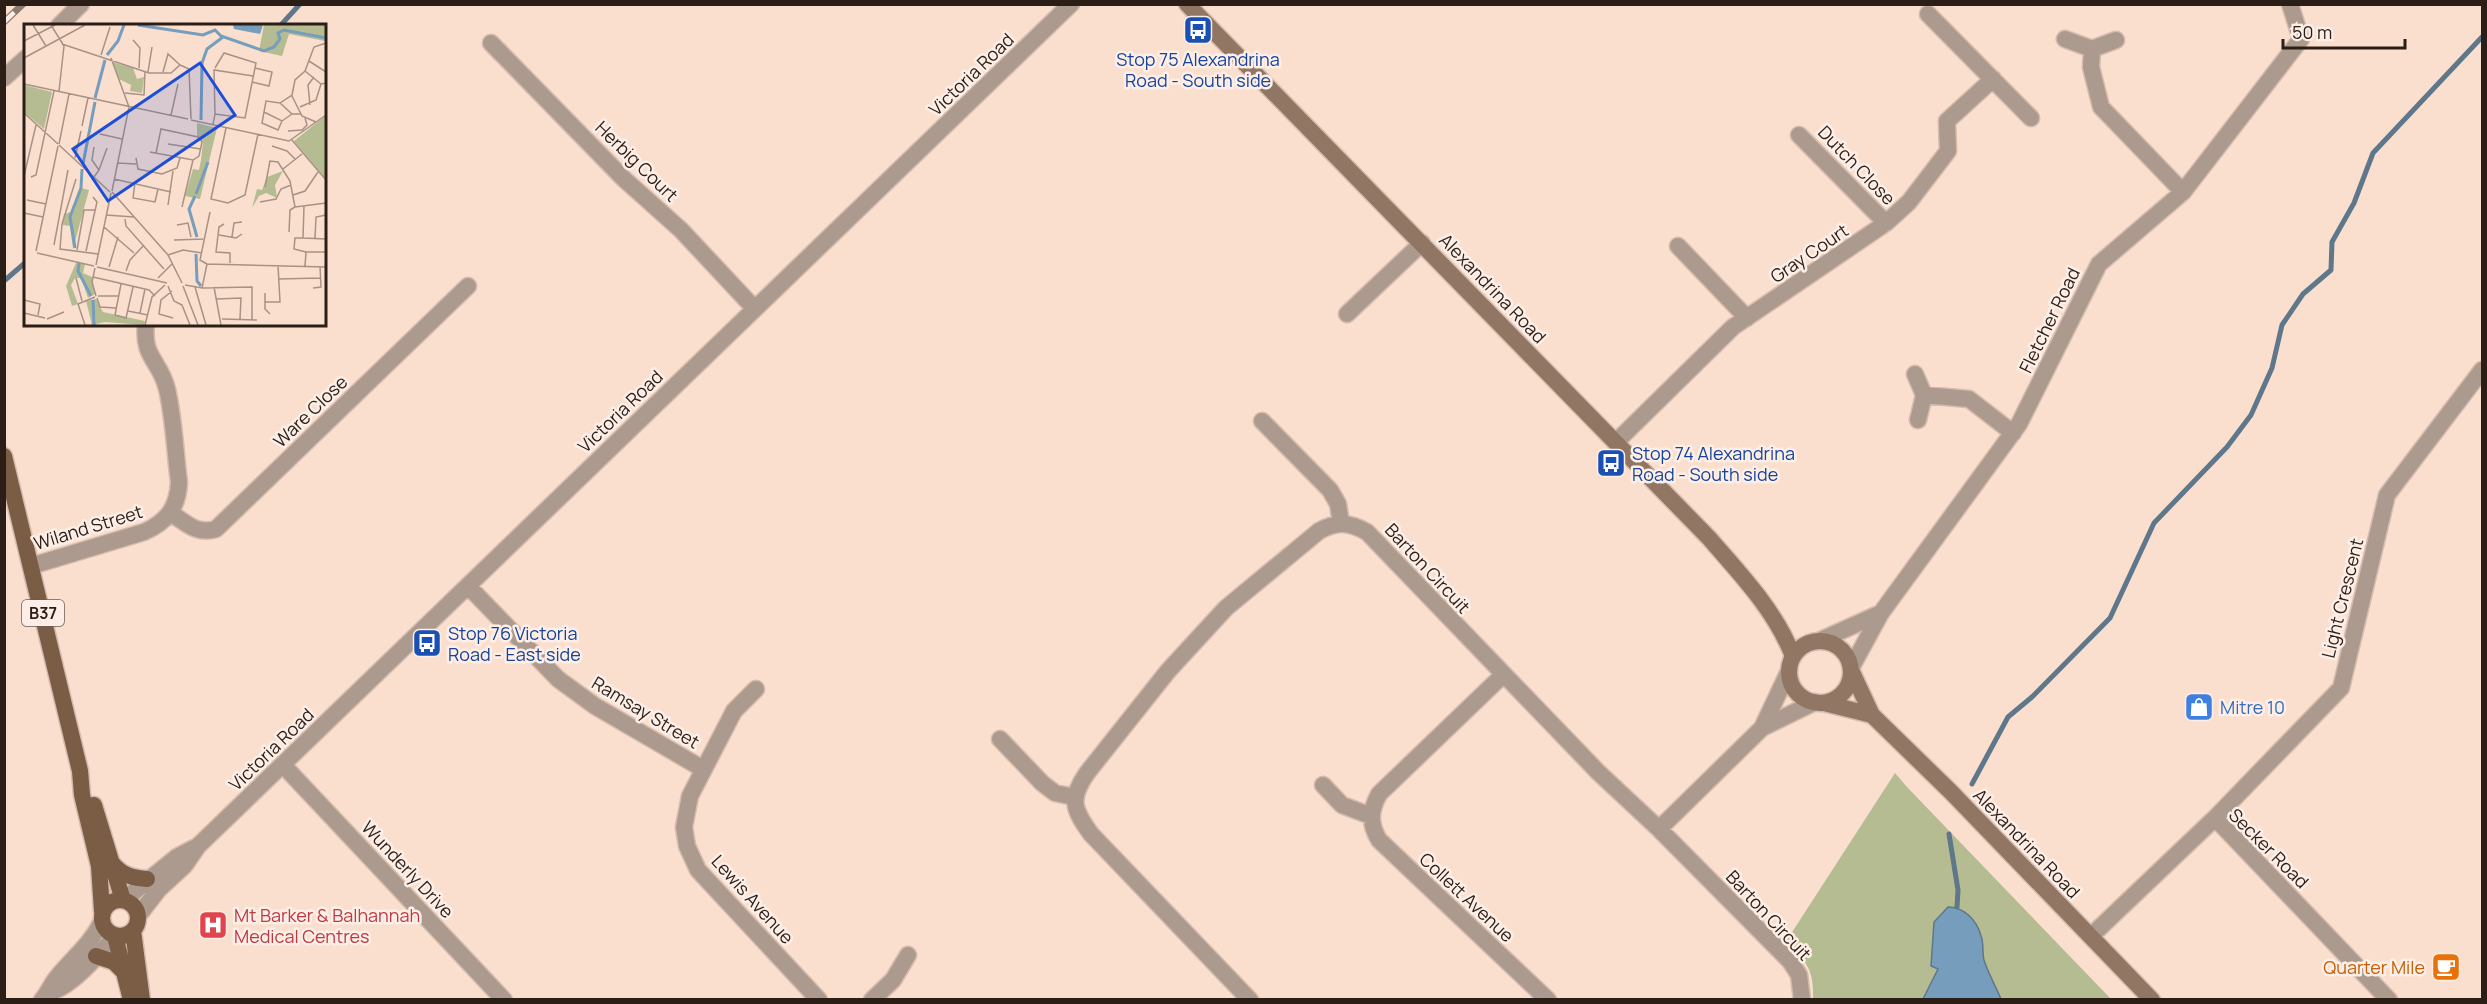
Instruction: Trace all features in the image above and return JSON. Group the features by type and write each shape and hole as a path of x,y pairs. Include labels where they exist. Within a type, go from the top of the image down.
{"main road":[{"name":"Alexandrina Road","path":"1187,4 1709,538 1765,604 1783,632 1791,664"},
{"name":"B37","path":"4,456 80,771 82,795 99,866 102,916"},
{"name":"Alexandrina Road","path":"1765,604 1792,628 1818,641"},
{"path":"1819,702 1833,700 1847,689 1852,670 1849,659 1838,646 1818,641 1798,649 1791,664 1791,682 1796,692 1804,699 1872,715"},
{"name":"Alexandrina Road","path":"1852,670 1872,715 1944,785 2152,999"},
{"name":"B37","path":"80,771 91,794 123,900 135,907 135,923"},
{"path":"112,863 118,870 134,878 147,879"},
{"path":"123,900 111,902 102,916 105,929 115,936 127,935 135,923"},
{"path":"135,923 142,999"},
{"path":"115,936 131,999"},
{"path":"96,956 114,962 123,971"}],"street":[{"path":"61,24 81,4"},
{"name":"Victoria Road","path":"135,923 153,895 185,865 198,846 1071,4"},
{"name":"Fletcher Road","path":"1852,670 1881,613 2013,433 2099,264 2183,192 2301,39 2290,4"},
{"path":"1928,14 2031,118"},
{"path":"2065,39 2092,49 2116,40"},
{"name":"Herbig Court","path":"491,43 624,179 681,230 754,308"},
{"path":"2092,49 2091,67 2102,107 2183,192"},
{"path":"4,78 24,60"},
{"name":"Gray Court","path":"1616,442 1733,327 1886,223 1909,202 1948,152 1947,122 1993,79"},
{"name":"Dutch Close","path":"1799,135 1886,223"},
{"path":"1347,314 1422,243"},
{"path":"1678,246 1747,318"},
{"name":"Ware Close","path":"171,513 197,530 207,532 216,529 468,286"},
{"path":"146,326 144,338 147,351 161,372 167,389 179,482 171,513"},
{"name":"Light Crescent","path":"2215,818 2341,688 2387,495 2482,370"},
{"path":"1915,374 1924,395 1918,420"},
{"path":"1924,395 1969,399 2013,433"},
{"path":"1250,999 1091,834 1081,820 1074,797 1087,773 1168,670 1226,608 1319,531 1331,524 1341,523 1338,504 1330,490 1262,421"},
{"name":"Wiland Street","path":"32,566 155,528 171,513"},
{"name":"Barton Circuit","path":"1341,523 1367,532 1598,772 1659,829 1790,961 1799,975 1802,999"},
{"name":"Ramsay Street","path":"468,586 558,679 595,706 703,770"},
{"name":"Fletcher Road","path":"1818,641 1881,613"},
{"path":"1762,728 1791,664"},
{"path":"1323,785 1342,805 1371,816 1379,794 1503,675"},
{"name":"Lewis Avenue","path":"756,689 734,711 703,770 690,796 684,827 691,857 699,870 819,999"},
{"path":"1659,829 1762,728 1819,702"},
{"path":"1000,739 1042,783 1055,792 1074,797"},
{"name":"Wunderly Drive","path":"283,765 504,999"},
{"name":"Collett Avenue","path":"1371,816 1373,830 1387,848 1548,999"},
{"name":"Secker Road","path":"2091,936 2215,818 2389,999"},
{"name":"Victoria Road","path":"123,900 177,857 198,846"},
{"path":"45,996 54,981 89,943 102,916"},
{"path":"45,996 61,989 115,936"},
{"path":"872,999 893,980 908,956"}],"green space":[{"path":"1895,773 2111,999 1813,999 1812,980 1808,966 1787,940"}],"water":[{"path":"1948,907 1959,909 1969,915 1979,930 1984,960 2001,999 1923,999 1938,969 1931,966 1934,922"}],"waterway":[{"path":"282,24 300,4"},
{"path":"1972,784 2008,717 2032,697 2110,618 2154,523 2227,447 2251,415 2272,368 2282,325 2303,294 2331,270 2332,242 2354,203 2373,153 2482,37"},
{"path":"4,281 24,264"},
{"path":"1949,834 1958,890 1957,907"}],"railway":[{"path":"4,22 23,4"}],"place":[{"name":"Stop 75 Alexandrina Road - South side","path":"1198,30"},
{"name":"Stop 74 Alexandrina Road - South side","path":"1611,463"},
{"name":"Stop 76 Victoria Road - East side","path":"427,643"},
{"name":"Mitre 10","path":"2199,707"},
{"name":"Mt Barker & Balhannah Medical Centres","path":"213,925"},
{"name":"Quarter Mile","path":"2446,967"}]}
